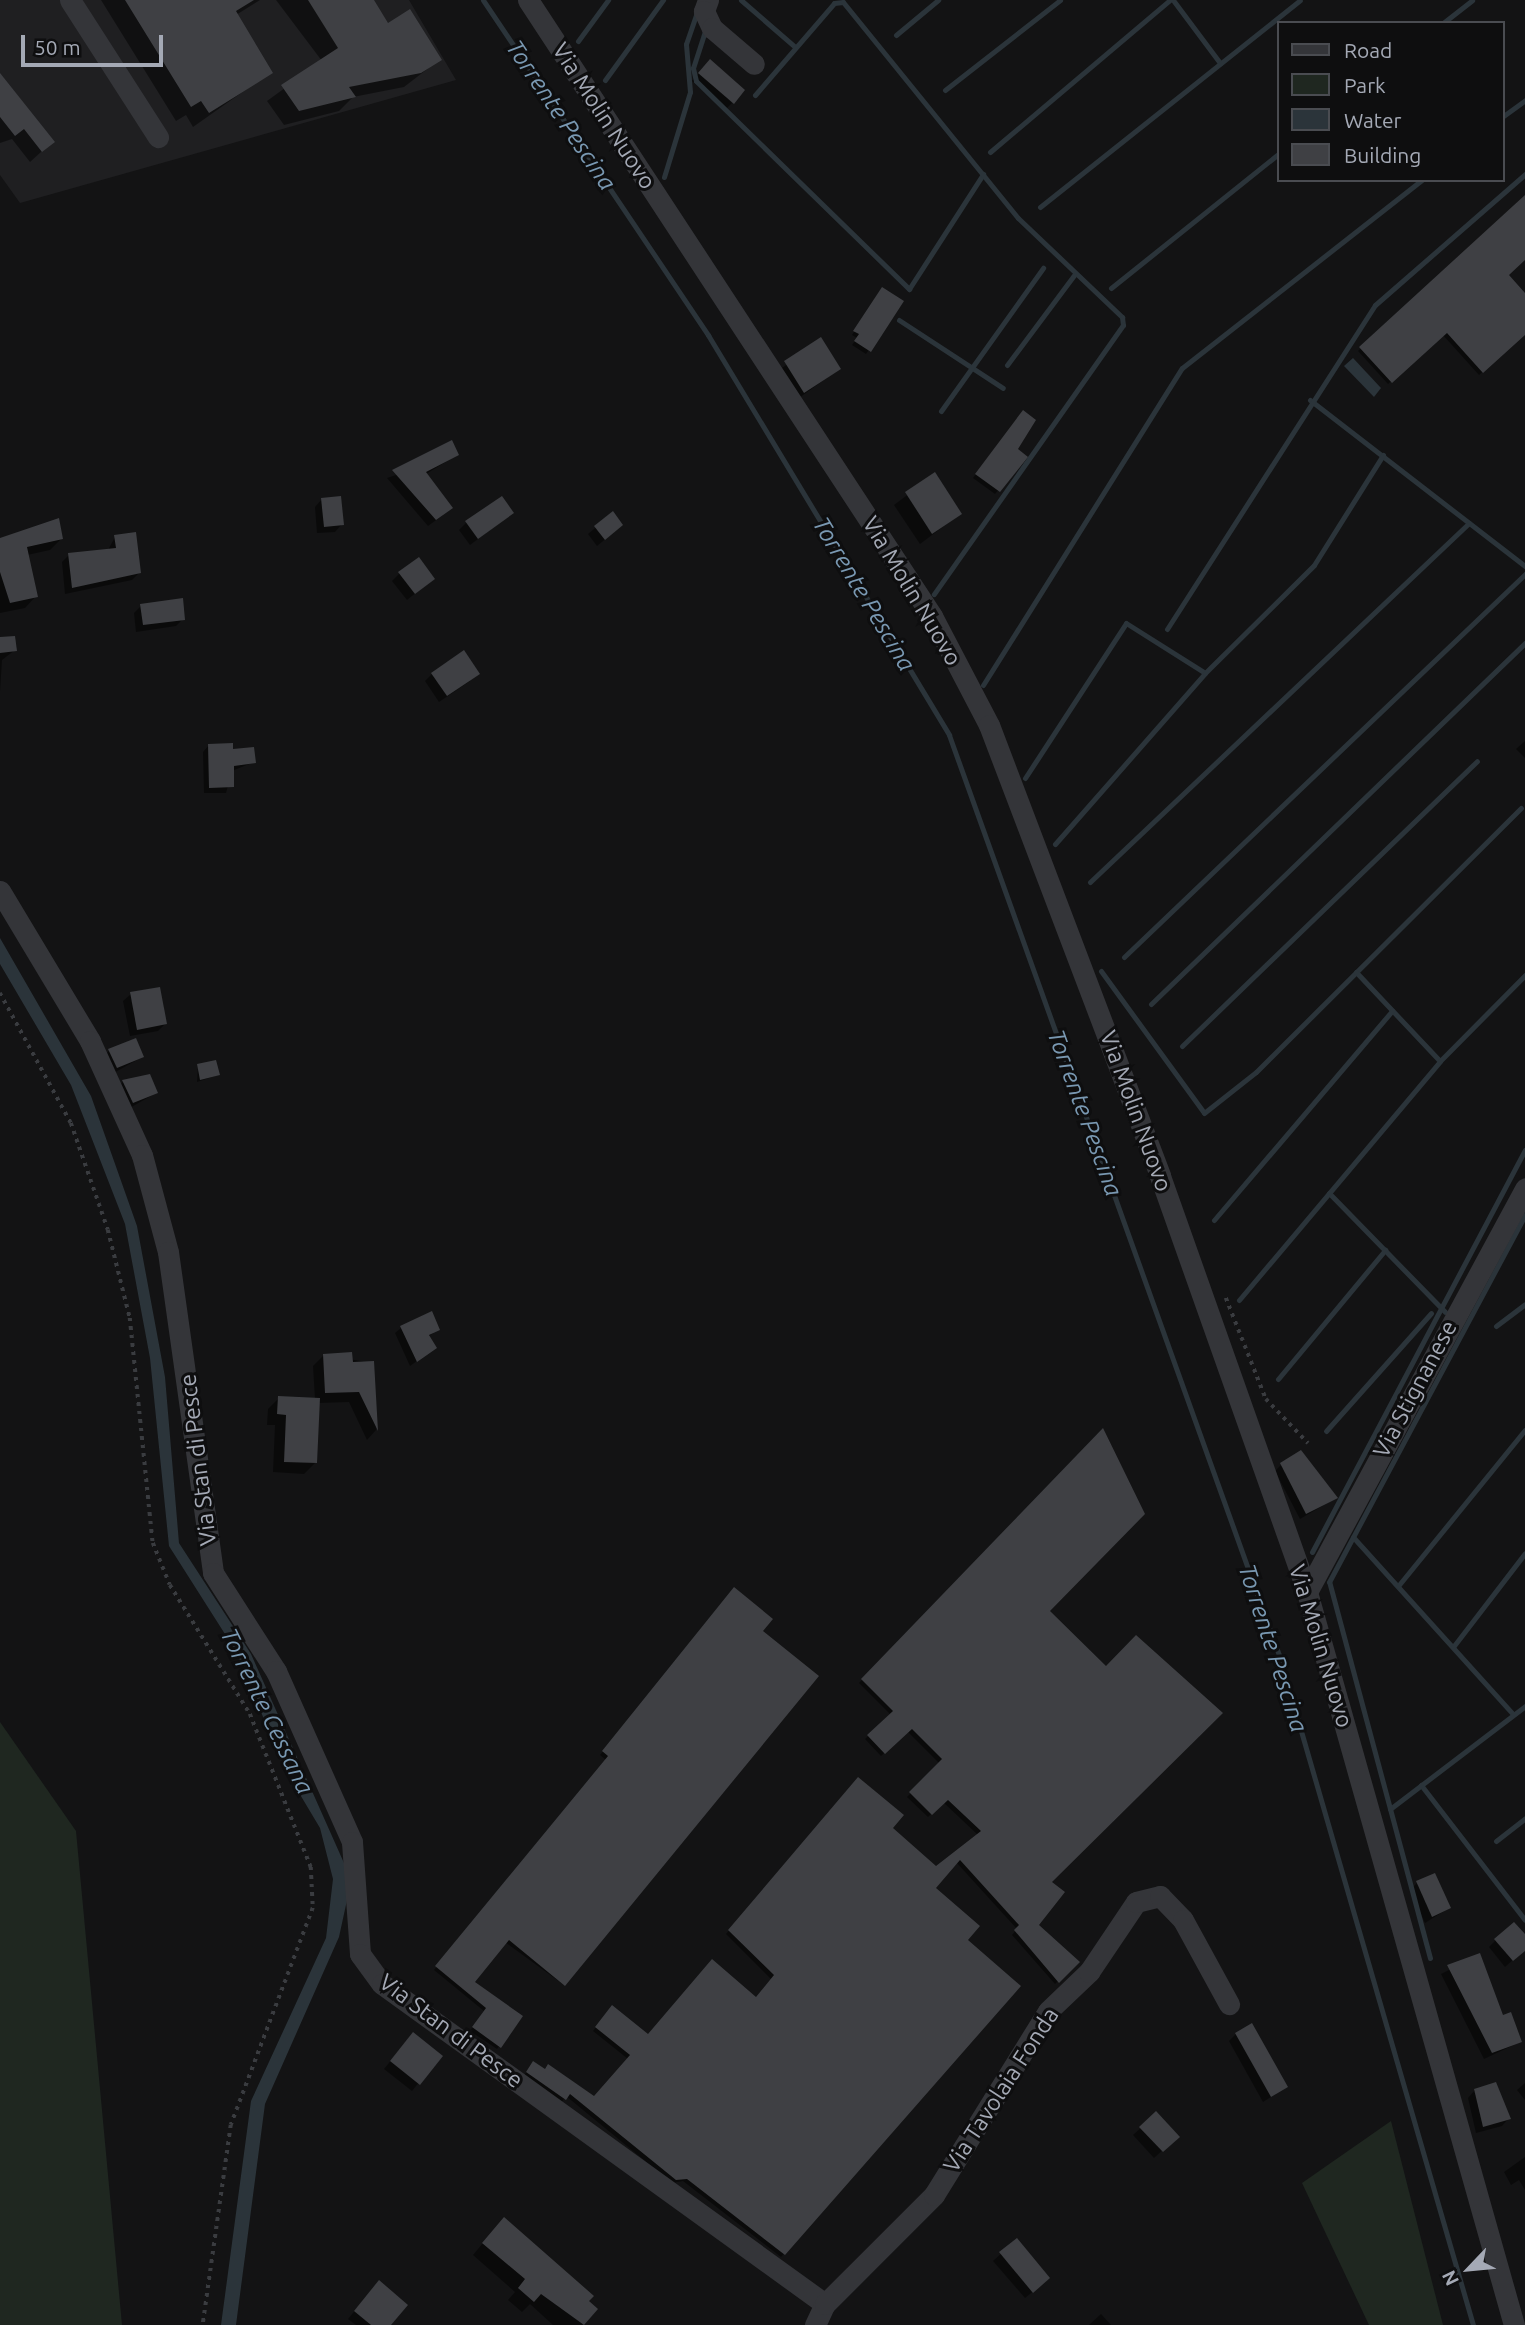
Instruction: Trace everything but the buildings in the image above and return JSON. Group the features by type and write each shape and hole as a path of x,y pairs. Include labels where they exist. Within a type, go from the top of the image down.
{"street":[{"path":"70,0 158,138"},
{"name":"Via Molin Nuovo","path":"528,0 932,616 989,725 1155,1163 1307,1592 1514,2325"},
{"path":"708,0 704,11 712,28 754,64"},
{"name":"Via Stan di Pesce","path":"0,891 90,1041 142,1155 170,1265 213,1573 276,1671 352,1842 360,1954 382,1984 825,2304"},
{"name":"Via Stignanese","path":"1307,1592 1525,1188"},
{"name":"Via Tavolaia Fonda","path":"815,2325 825,2304 934,2195 1048,2011 1088,1972 1136,1902 1160,1896 1183,1920 1229,2004"}],"path":[{"path":"0,993 71,1122 108,1230 130,1318 153,1543 170,1585 250,1714 314,1888 313,1908 230,2125 203,2325"},
{"path":"1223,1289 1266,1399 1308,1443"}],"shaded area":[{"path":"0,0 409,0 456,80 20,203 0,175"}],"green space":[{"path":"0,1722 76,1831 122,2325 0,2325"},
{"path":"1391,2121 1443,2325 1369,2325 1302,2183"}],"water":[{"path":"1353,358 1381,388 1374,397 1344,366"},
{"name":"Torrente Cessana","path":"0,938 91,1096 137,1226 165,1377 179,1543 251,1654 344,1863 349,1891 339,1937 265,2104 236,2325 221,2325 251,2101 326,1938 333,1879 320,1828 283,1766 237,1653 169,1546 150,1358 125,1224 71,1085 0,964"}],"waterway":[{"name":"Torrente Pescina","path":"483,0 708,335 949,735 1279,1655 1473,2325"},
{"path":"578,41 608,0"},
{"path":"605,80 663,0"},
{"path":"741,0 794,46"},
{"path":"896,35 938,0"},
{"path":"945,90 1060,0"},
{"path":"990,152 1170,0"},
{"path":"1173,0 1220,63"},
{"path":"1040,207 1300,0"},
{"path":"1446,21 1472,0"},
{"path":"755,95 834,3 843,2 1018,218 1122,317 1123,325 934,594"},
{"path":"664,177 690,92 686,44 697,12"},
{"path":"706,28 693,68 696,81 909,289 983,174"},
{"path":"1504,116 1525,100"},
{"path":"1111,288 1276,156"},
{"path":"1167,629 1375,305 1525,174"},
{"path":"983,685 1182,368 1419,182"},
{"path":"941,411 1043,268"},
{"path":"1007,365 1074,275"},
{"path":"899,320 1003,388"},
{"path":"1310,400 1525,566"},
{"path":"1055,844 1205,673 1314,565 1383,455"},
{"path":"1090,882 1469,523"},
{"path":"1124,957 1525,574"},
{"path":"1025,778 1126,623 1205,673"},
{"path":"1151,1004 1525,643"},
{"path":"1182,1046 1477,761"},
{"path":"1101,971 1204,1113 1256,1072 1521,808"},
{"path":"1356,972 1440,1061"},
{"path":"1239,1300 1440,1061 1525,975"},
{"path":"1214,1220 1392,1011"},
{"path":"1312,1552 1525,1150"},
{"path":"1329,1193 1445,1312"},
{"path":"1430,1958 1329,1582 1525,1215"},
{"path":"1278,1379 1385,1250"},
{"path":"1496,1326 1525,1304"},
{"path":"1326,1431 1431,1313"},
{"path":"1398,1586 1525,1430"},
{"path":"1353,1537 1513,1714"},
{"path":"1453,1647 1525,1553"},
{"path":"1390,1809 1525,1706"},
{"path":"1421,1785 1525,1920"},
{"path":"1496,1841 1525,1818"}]}
